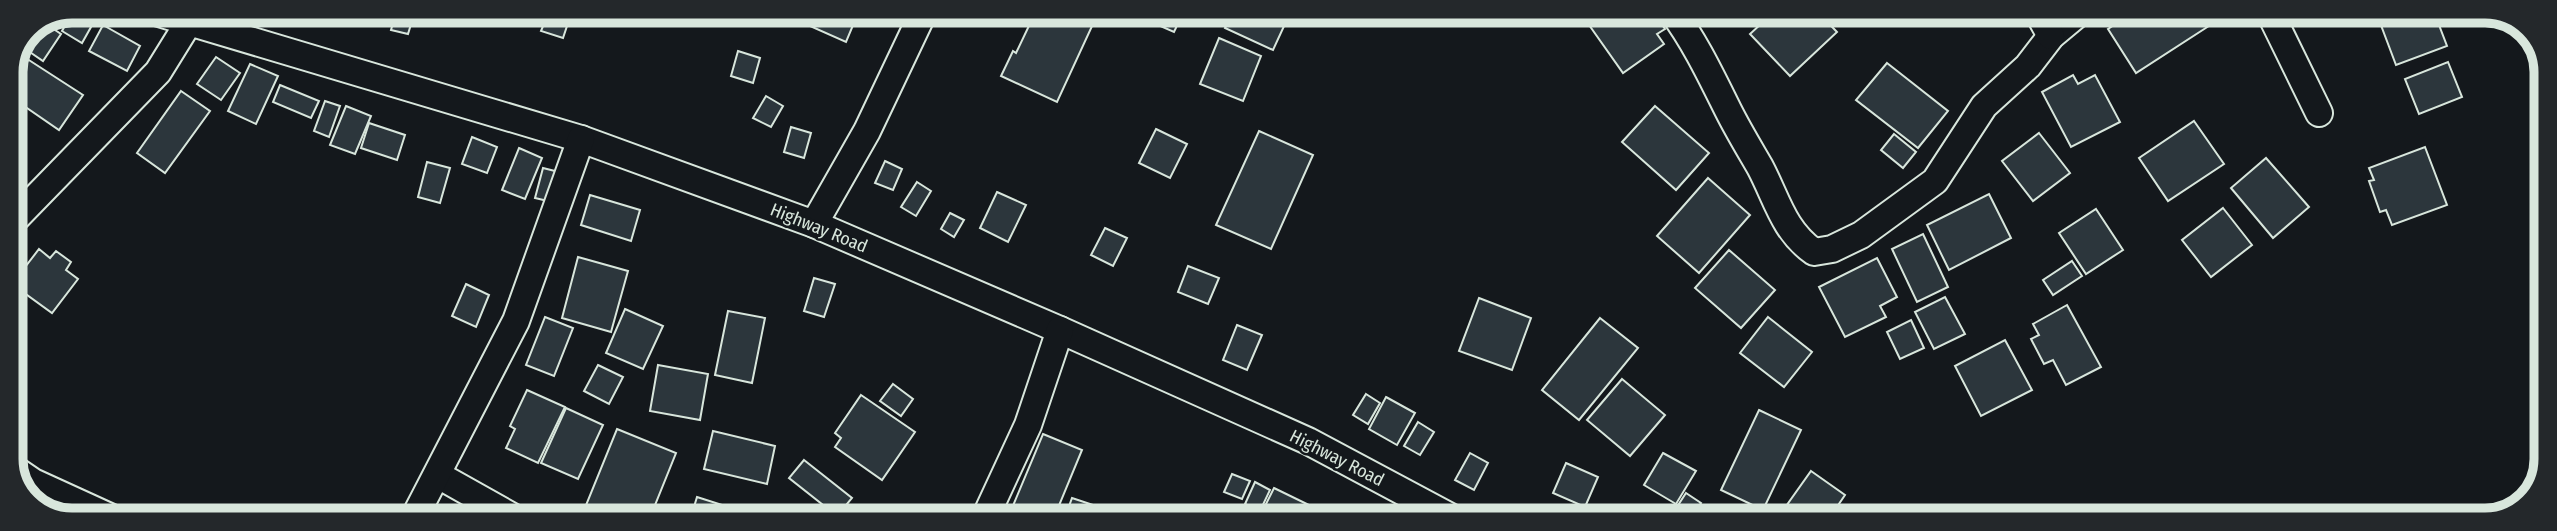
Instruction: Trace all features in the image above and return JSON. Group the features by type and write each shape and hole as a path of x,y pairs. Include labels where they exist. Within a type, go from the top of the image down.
{"street":[{"path":"23,211 158,72 187,23"},
{"name":"Highway Road","path":"213,23 581,139 814,224 1060,330 1308,442 1432,508"},
{"path":"814,224 867,131 918,23"},
{"path":"1680,23 1706,63 1780,212 1798,241 1814,252 1832,248 1861,235 1935,181 1984,106 2028,66 2051,36 2067,23"},
{"path":"2044,23 2051,36"},
{"path":"2274,23 2319,113"},
{"path":"420,508 516,321 581,139"},
{"path":"990,508 1028,425 1060,330"},
{"path":"438,475 497,508"},
{"path":"26,477 90,508"}],"building":[{"path":"84,23 91,27 82,43 62,31 66,24"},
{"path":"393,23 411,23 408,34 391,30"},
{"path":"544,23 568,23 563,38 541,31"},
{"path":"803,23 854,23 846,42"},
{"path":"1030,23 1093,23 1057,102 1001,76 1013,51 1016,53"},
{"path":"1153,23 1178,23 1174,32"},
{"path":"1227,23 1285,23 1273,50 1225,28"},
{"path":"1588,23 1661,23 1665,29 1657,34 1664,44 1623,73"},
{"path":"1762,23 1828,23 1837,32 1790,76 1750,34"},
{"path":"2117,23 2213,23 2136,73 2108,29"},
{"path":"2380,23 2438,23 2447,46 2396,65"},
{"path":"103,25 140,46 127,71 89,51"},
{"path":"51,27 61,34 43,61 27,50 37,37"},
{"path":"1219,38 1261,56 1243,101 1200,84"},
{"path":"738,51 760,58 753,83 731,76"},
{"path":"216,57 240,73 221,100 197,84"},
{"path":"25,58 83,95 59,130 23,105"},
{"path":"2448,62 2462,97 2419,114 2405,79"},
{"path":"1887,63 1948,111 1918,148 1856,100"},
{"path":"250,64 278,76 256,124 228,111"},
{"path":"2073,75 2078,84 2095,75 2120,122 2071,147 2042,92"},
{"path":"280,85 319,101 311,118 273,102"},
{"path":"181,91 210,111 165,173 137,153"},
{"path":"766,96 783,106 771,127 753,118"},
{"path":"325,101 340,106 329,137 314,131"},
{"path":"346,106 371,116 355,154 330,145"},
{"path":"1655,106 1709,153 1676,190 1622,142"},
{"path":"2194,121 2224,164 2168,201 2139,158"},
{"path":"369,123 405,135 397,160 361,148"},
{"path":"791,127 811,133 804,158 784,152"},
{"path":"1156,129 1187,144 1170,178 1139,163"},
{"path":"1259,131 1313,155 1271,249 1216,225"},
{"path":"2039,133 2070,173 2033,201 2002,161"},
{"path":"1894,134 1916,152 1903,168 1881,150"},
{"path":"472,137 497,147 487,173 462,164"},
{"path":"2425,147 2447,205 2392,225 2386,210 2380,212 2369,181 2374,180 2369,168"},
{"path":"519,148 542,158 525,199 502,190"},
{"path":"2266,158 2309,207 2273,238 2231,188"},
{"path":"885,161 902,169 893,190 875,183"},
{"path":"427,162 450,168 440,203 418,197"},
{"path":"543,168 559,172 552,202 535,198"},
{"path":"1708,178 1750,215 1699,273 1657,236"},
{"path":"917,182 931,191 916,216 901,207"},
{"path":"997,192 1026,205 1008,242 980,228"},
{"path":"1989,194 2011,238 1949,270 1927,225"},
{"path":"590,195 640,210 631,241 581,225"},
{"path":"2223,208 2252,245 2211,277 2182,240"},
{"path":"2096,209 2123,250 2086,274 2059,233"},
{"path":"950,213 964,220 954,237 941,229"},
{"path":"1105,228 1127,238 1113,266 1091,255"},
{"path":"1923,234 1948,287 1917,302 1892,249"},
{"path":"39,249 50,258 56,251 71,262 66,270 78,279 52,313 23,292 23,270"},
{"path":"1729,250 1775,290 1741,328 1695,288"},
{"path":"578,257 628,271 611,332 562,318"},
{"path":"1877,258 1897,297 1880,306 1886,317 1845,337 1819,287"},
{"path":"2072,261 2082,276 2053,295 2043,280"},
{"path":"1188,266 1219,278 1208,304 1178,292"},
{"path":"814,278 835,284 824,317 804,311"},
{"path":"466,284 489,295 476,327 452,316"},
{"path":"1945,297 1965,334 1934,349 1915,312"},
{"path":"1479,298 1531,318 1512,370 1459,351"},
{"path":"2067,305 2101,367 2066,385 2053,360 2044,364 2031,339 2039,335 2033,324"},
{"path":"625,309 663,326 643,369 606,353"},
{"path":"728,311 765,318 752,383 715,375"},
{"path":"545,317 573,328 554,376 526,365"},
{"path":"1768,317 1812,352 1784,387 1740,353"},
{"path":"1600,318 1638,348 1579,420 1542,390"},
{"path":"1911,320 1924,348 1900,359 1887,332"},
{"path":"1237,325 1262,335 1247,370 1223,360"},
{"path":"2005,340 2032,390 1981,416 1955,366"},
{"path":"598,365 623,377 609,404 584,391"},
{"path":"658,365 708,374 700,420 650,411"},
{"path":"1622,379 1665,415 1630,456 1587,420"},
{"path":"893,384 913,399 901,416 880,401"},
{"path":"527,390 565,407 538,463 506,448 515,429 510,426"},
{"path":"1366,394 1380,403 1368,424 1353,415"},
{"path":"861,395 915,432 882,480 835,447 841,438 835,433"},
{"path":"1386,397 1415,413 1397,445 1369,429"},
{"path":"566,408 603,425 578,479 541,463"},
{"path":"1759,410 1801,430 1764,508 1721,490"},
{"path":"1418,422 1434,432 1420,455 1404,446"},
{"path":"617,429 676,453 654,508 585,508"},
{"path":"713,431 775,446 767,484 704,469"},
{"path":"1043,434 1082,450 1058,508 1012,508"},
{"path":"1470,453 1488,463 1474,490 1455,480"},
{"path":"1663,453 1696,471 1676,504 1644,485"},
{"path":"804,460 852,498 844,508 827,508 789,478"},
{"path":"1566,463 1598,477 1585,507 1553,493"},
{"path":"1811,471 1845,495 1836,508 1785,508"},
{"path":"1232,474 1250,481 1242,499 1224,492"},
{"path":"1255,482 1270,490 1261,508 1245,504"},
{"path":"1274,488 1311,506 1310,508 1264,508"},
{"path":"1686,493 1701,503 1698,508 1676,508"},
{"path":"697,497 731,508 694,508"},
{"path":"1072,498 1102,508 1068,508"}]}
